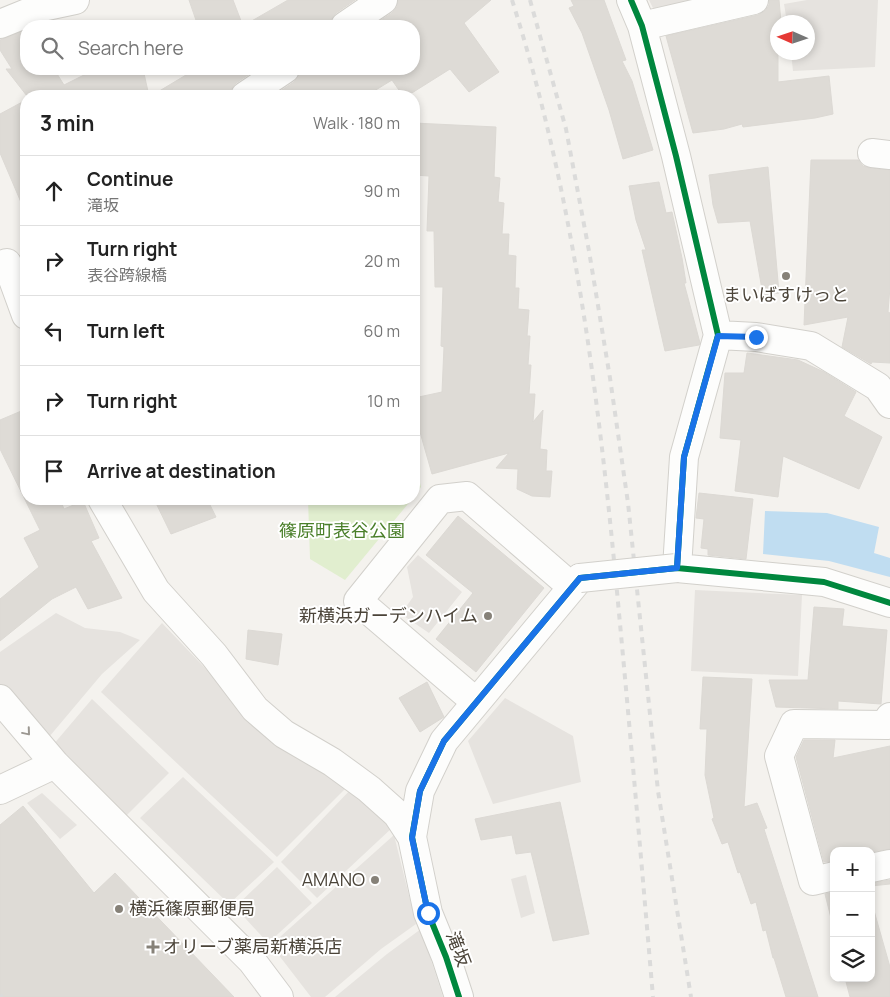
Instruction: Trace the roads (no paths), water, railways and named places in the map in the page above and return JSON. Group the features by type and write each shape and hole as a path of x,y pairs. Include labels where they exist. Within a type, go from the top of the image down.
{"street":[{"path":"0,24 42,4 74,0"},
{"path":"354,20 383,0"},
{"path":"631,0 642,26 676,156 718,336 684,457 677,568"},
{"path":"642,26 754,0"},
{"path":"255,90 276,75"},
{"path":"0,265 7,263 20,298"},
{"path":"718,336 756,337 811,346 878,387 890,404"},
{"path":"476,702 358,601 440,499 467,496 576,582 677,568 824,582 890,604"},
{"path":"106,505 156,591 214,655 255,709 284,734 332,762 368,789 397,814 412,838"},
{"name":"滝坂","path":"459,997 446,957 428,913 412,838 420,791 444,741 576,582"},
{"path":"0,700 55,764 252,962 278,997"},
{"path":"830,877 813,881 780,756 794,724 887,725 890,717"},
{"path":"0,790 55,764"}],"water":[{"path":"765,511 827,513 879,527 874,553 890,558 890,577 829,561 763,554"}],"railway":[{"path":"512,0 553,150 569,227 593,381 612,536 653,997"},
{"path":"530,0 566,129 610,378 628,503 658,791 691,997"}],"place":[{"name":"まいばすけっと","path":"786,276"},
{"name":"新横浜ガーデンハイム","path":"488,616"},
{"name":"AMANO","path":"375,880"},
{"name":"横浜篠原郵便局","path":"119,909"},
{"name":"オリーブ薬局新横浜店","path":"153,947"}],"park label":[{"name":"篠原町表谷公園","path":"342,531"}]}
